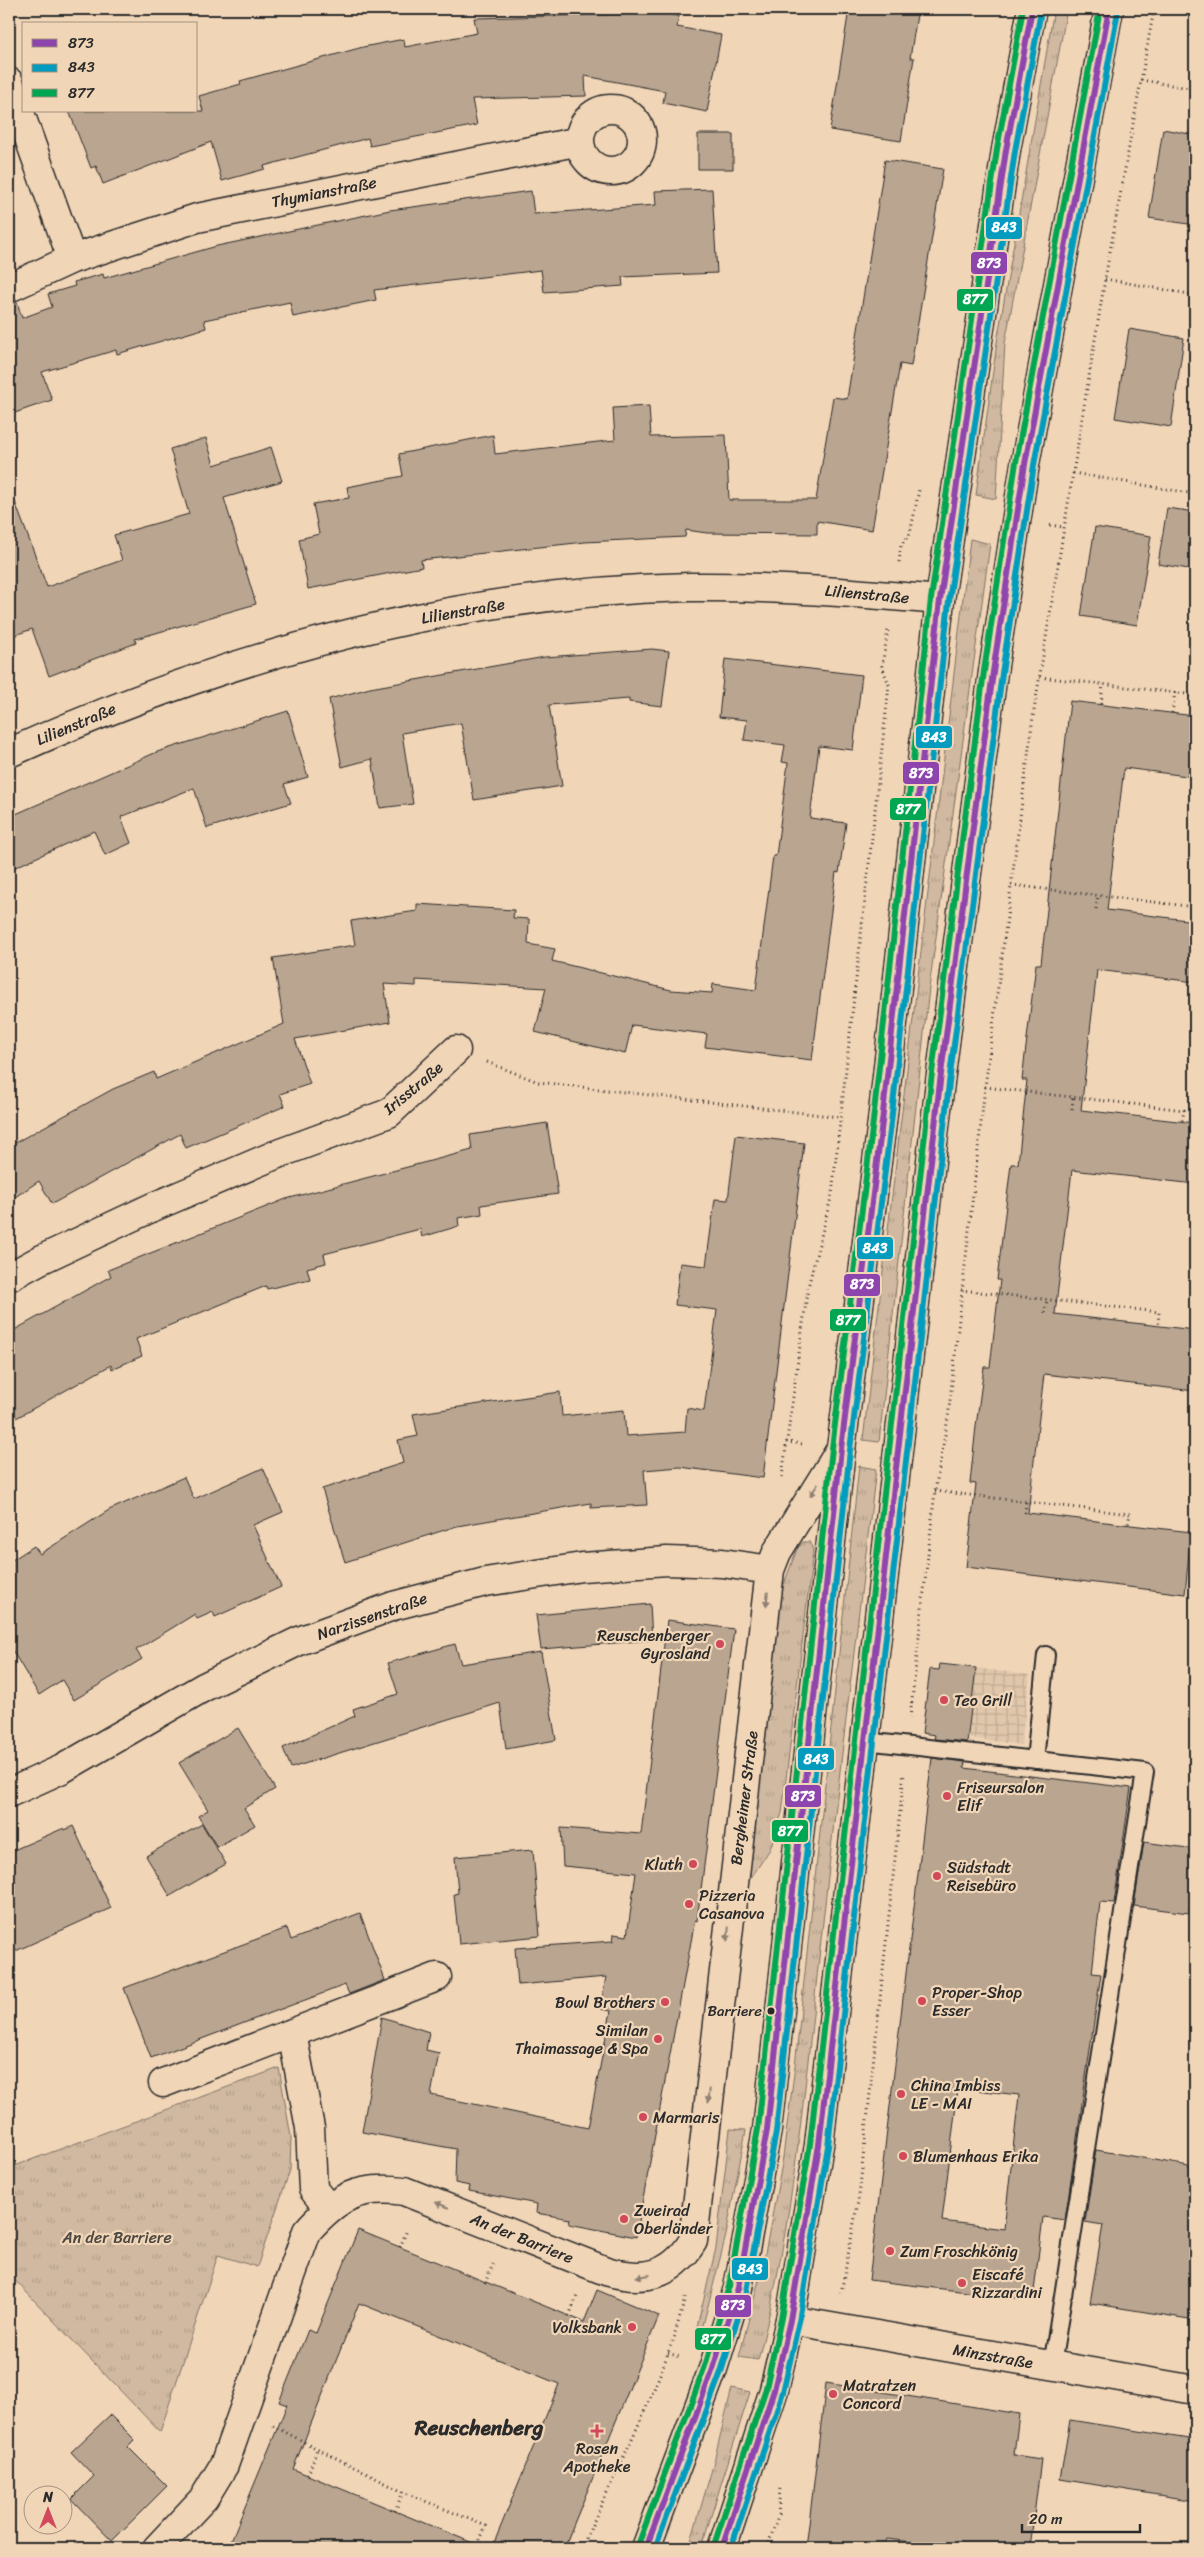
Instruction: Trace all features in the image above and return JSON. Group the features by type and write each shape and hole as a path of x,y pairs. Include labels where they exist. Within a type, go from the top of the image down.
{"street":[{"name":"Bergheimer Straße","path":"646,2548 713,2369 738,2288 765,2140 841,1449 882,1122 940,600 1006,150 1032,9"},
{"path":"722,2548 774,2390 790,2320 819,2145 940,1082 993,672 1018,502 1109,9"},
{"path":"9,82 72,259"},
{"name":"Thymianstraße","path":"9,288 72,259 197,218 580,141"},
{"name":"Lilienstraße","path":"9,753 155,692 259,657 335,636 486,606 573,595 690,587 822,591 940,600"},
{"name":"Irisstraße","path":"9,1277 40,1260 154,1207 276,1155 389,1112 456,1050"},
{"name":"Bergheimer Straße","path":"685,2254 693,2241 770,1570 777,1552 841,1449"},
{"name":"Narzissenstraße","path":"9,1793 62,1769 204,1687 299,1641 393,1606 485,1582 582,1567 676,1562 722,1563 770,1570"},
{"path":"163,2083 437,1978"},
{"path":"292,2033 310,2128 313,2189 328,2208"},
{"name":"An der Barriere","path":"157,2548 182,2523 214,2484 224,2465 308,2231 328,2208 341,2200 372,2190 404,2191 606,2272 624,2277 643,2277 658,2273 685,2254"},
{"name":"Minzstraße","path":"790,2320 1195,2390"}],"lane":[{"path":"1035,1760 1046,1655"},
{"path":"865,1741 1144,1772 1052,2366"}],"path":[{"path":"828,2328 841,2294 860,2196 907,1746 936,1492 948,1418 985,1087 1040,677 1105,279 1154,9"},
{"path":"1141,80 1195,89"},
{"path":"1105,279 1195,295"},
{"path":"1073,473 1195,494"},
{"path":"780,1486 808,1287 832,1194 839,1117 889,685 882,666 901,546 910,534 920,485"},
{"path":"1040,677 1195,695"},
{"path":"1100,704 1103,684"},
{"path":"1172,713 1175,692"},
{"path":"1011,885 1195,907"},
{"path":"1096,909 1098,896"},
{"name":"Irisstraße","path":"456,1050 538,1082 839,1117"},
{"path":"985,1087 1184,1110 1182,1122"},
{"path":"1072,1109 1074,1098"},
{"path":"961,1290 1159,1312 1158,1326"},
{"path":"1045,1313 1047,1299"},
{"path":"936,1492 1130,1514 1128,1525"},
{"path":"1025,1513 1026,1502"},
{"path":"582,2548 652,2396 678,2326 691,2270 685,2254"},
{"path":"244,2411 403,2492 486,2526 478,2544"},
{"path":"308,2475 317,2449"},
{"path":"767,2548 778,2516 780,2486"},
{"path":"395,2511 403,2492"}],"shaded area":[{"path":"976,1668 1030,1675 1021,1745 968,1738"}],"green space":[{"path":"1054,9 1067,9 1005,343 996,499 976,495 997,342"},
{"path":"970,539 990,544 929,988 879,1442 863,1440"},
{"path":"859,1466 876,1469 796,2156 780,2259 758,2360 739,2357 763,2264 782,2164 795,2066"},
{"path":"803,1542 810,1542 813,1551 782,1813 770,1849 745,1887 777,1603 797,1549"},
{"name":"An der Barriere","path":"279,2068 291,2137 290,2170 257,2267 218,2255 160,2432 9,2274 9,2168"},
{"path":"730,2129 746,2130 726,2235 700,2337 696,2331 716,2248"},
{"path":"732,2388 750,2392 701,2548 689,2548 712,2469"}],"building":[{"path":"631,9 679,16 677,27 721,35 707,112 663,103 665,91 585,76 586,96 472,99 477,125 370,146 368,138 264,166 265,169 222,181 211,142 103,184 96,166 91,168 69,112 203,111 199,96 241,84 240,81 363,47 404,39 405,47 477,33 474,18 630,14"},
{"path":"849,9 918,9 910,58 914,58 901,141 830,130"},
{"path":"1163,129 1195,135 1195,225 1149,218"},
{"path":"698,134 733,134 733,169 698,169"},
{"path":"885,160 943,169 911,366 900,364 872,530 817,521 817,534 707,533 686,530 685,537 585,542 421,560 422,567 308,589 299,539 319,534 313,504 349,498 347,487 403,476 399,454 493,435 495,454 615,440 613,408 649,406 651,437 726,435 729,500 816,500 833,397 847,399"},
{"path":"712,189 717,273 622,277 623,286 544,292 541,270 374,290 376,300 293,317 290,302 204,320 206,328 117,354 116,350 42,372 52,400 9,415 9,303 17,302 22,318 52,307 48,294 75,286 74,282 103,274 104,278 217,246 390,210 531,191 534,214 656,205 655,191"},
{"path":"1129,329 1184,338 1171,427 1115,418"},
{"path":"206,438 214,465 271,447 282,481 224,498 256,604 135,639 136,643 49,676 32,629 15,635 9,616 9,495 12,494 47,587 122,560 114,535 189,514 170,449"},
{"path":"1167,508 1195,512 1195,570 1158,564"},
{"path":"1095,527 1151,536 1137,625 1081,616"},
{"path":"652,649 669,651 662,706 629,702 629,699 549,705 562,786 474,800 461,723 402,733 413,804 380,808 372,759 342,767 329,699 370,688 545,657"},
{"path":"725,659 862,675 853,750 819,746 810,818 846,823 839,873 836,872 812,1060 705,1047 707,1034 632,1025 625,1054 535,1032 546,988 416,980 416,986 384,984 390,1022 295,1039 310,1084 280,1094 285,1106 186,1148 180,1134 52,1204 39,1181 9,1201 9,1146 113,1089 154,1072 156,1079 284,1024 273,958 355,945 351,921 417,911 417,904 514,910 513,918 529,919 528,944 555,949 552,961 671,990 712,993 713,984 756,990 773,856 776,856 788,763 782,762 785,745 744,740 747,720 719,717"},
{"path":"1070,701 1195,716 1195,777 1124,768 1107,910 1195,921 1195,982 1097,970 1081,1110 1195,1123 1195,1184 1072,1170 1055,1314 1195,1330 1195,1391 1044,1374 1028,1513 1191,1532 1185,1594 966,1567 976,1484 970,1483 976,1426 984,1367 990,1367 1000,1280 997,1280 1011,1164 1018,1164 1027,1080 1022,1080 1036,964 1041,964"},
{"path":"288,711 308,777 284,784 291,803 207,828 194,788 121,817 131,843 105,855 94,831 9,870 9,817 157,752"},
{"path":"547,1123 558,1194 481,1205 482,1214 458,1218 459,1226 422,1237 420,1229 324,1254 326,1263 307,1268 310,1279 267,1289 266,1286 136,1339 142,1356 112,1369 111,1365 9,1422 9,1333 111,1276 108,1270 286,1199 472,1150 470,1135"},
{"path":"736,1135 804,1143 763,1478 680,1467 644,1470 647,1505 591,1508 591,1503 457,1526 345,1562 322,1489 403,1463 398,1440 418,1436 413,1414 560,1392 562,1416 624,1410 626,1436 685,1432 687,1408 704,1411 717,1310 675,1305 680,1263 706,1266 715,1199 728,1200"},
{"path":"263,1468 283,1512 253,1525 281,1587 215,1617 213,1612 197,1619 195,1614 136,1650 142,1659 74,1700 62,1680 39,1695 9,1645 9,1562 34,1546 40,1554 109,1510 184,1477 194,1499"},
{"path":"650,1604 652,1640 541,1649 536,1615"},
{"path":"667,1620 734,1629 697,1921 695,1920 636,2237 569,2224 570,2219 536,2213 537,2204 469,2191 470,2186 455,2183 456,2149 362,2132 382,2017 429,2032 426,2050 439,2053 431,2095 588,2128 611,2011 600,2009 606,1977 518,1985 515,1948 613,1941 614,1934 627,1936 636,1873 563,1866 561,1828 641,1834"},
{"path":"455,1644 461,1664 541,1652 556,1740 506,1749 500,1703 291,1768 283,1748 355,1716 353,1709 398,1694 388,1663"},
{"path":"940,1664 976,1668 967,1742 934,1739 935,1735 922,1733 930,1669 939,1670"},
{"path":"238,1728 275,1789 244,1808 255,1825 217,1847 198,1816 208,1810 179,1763"},
{"path":"932,1758 965,1762 964,1768 1131,1788 1114,1903 1100,1902 1092,1973 1101,1974 1065,2220 1043,2217 1033,2300 869,2280","holes":["958,2088 1019,2095 1004,2229 942,2221"]},
{"path":"202,1824 226,1864 170,1896 146,1856"},
{"path":"73,1826 111,1908 9,1954 9,1852 64,1828 65,1830"},
{"path":"1144,1842 1195,1849 1189,1913 1134,1906"},
{"path":"533,1850 540,1936 459,1944 454,1894 458,1893 455,1857"},
{"path":"360,1913 385,1980 349,1994 345,1985 151,2058 124,1988 287,1928 291,1940"},
{"path":"1096,2150 1195,2167 1195,2320 1090,2303 1103,2225 1085,2222"},
{"path":"358,2230 584,2322 597,2290 659,2316 564,2548 492,2548 559,2384 359,2303 293,2469 485,2548 228,2548 287,2405 279,2402 308,2330 316,2333"},
{"path":"826,2383 1019,2414 1014,2455 1041,2459 1030,2548 962,2548 887,2539 879,2548 806,2548"},
{"path":"110,2415 135,2440 128,2447 167,2486 112,2541 72,2500 94,2476 71,2452"},
{"path":"1070,2420 1195,2440 1195,2501 1060,2479"}],"transit line":[{"name":"877","path":"638,2545 705,2366 729,2286 758,2129 832,1448 873,1121 931,599 997,149 1023,9"},
{"name":"873","path":"646,2548 713,2369 738,2288 767,2130 841,1449 882,1122 940,600 1006,150 1032,9"},
{"name":"877","path":"714,2545 766,2388 781,2318 810,2144 931,1081 984,671 1016,462 1100,9"},
{"name":"873","path":"722,2548 774,2390 790,2320 819,2145 940,1082 993,672 1025,464 1109,9"},
{"name":"843","path":"655,2548 721,2372 746,2291 776,2132 850,1450 891,1123 949,601 1015,151 1041,11"},
{"name":"843","path":"731,2548 783,2392 799,2321 828,2146 949,1083 1002,673 1034,465 1118,11"}],"place":[{"name":"Reuschenberger Gyrosland","path":"720,1644"},
{"name":"Teo Grill","path":"944,1700"},
{"name":"Friseursalon Elif","path":"947,1796"},
{"name":"Kluth","path":"693,1864"},
{"name":"Südstadt Reisebüro","path":"937,1876"},
{"name":"Pizzeria Casanova","path":"689,1904"},
{"name":"Proper-Shop Esser","path":"922,2001"},
{"name":"Bowl Brothers","path":"665,2002"},
{"name":"Barriere","path":"771,2011"},
{"name":"Similan Thaimassage & Spa","path":"658,2039"},
{"name":"China Imbiss LE - MAI","path":"901,2094"},
{"name":"Marmaris","path":"643,2117"},
{"name":"Blumenhaus Erika","path":"903,2156"},
{"name":"Zweirad Oberländer","path":"624,2219"},
{"name":"Zum Froschkönig","path":"890,2251"},
{"name":"Eiscafé Rizzardini","path":"962,2283"},
{"name":"Volksbank","path":"632,2327"},
{"name":"Matratzen Concord","path":"833,2394"},
{"name":"Rosen Apotheke","path":"597,2431"}],"district":[{"name":"Reuschenberg","path":"479,2428"}]}
